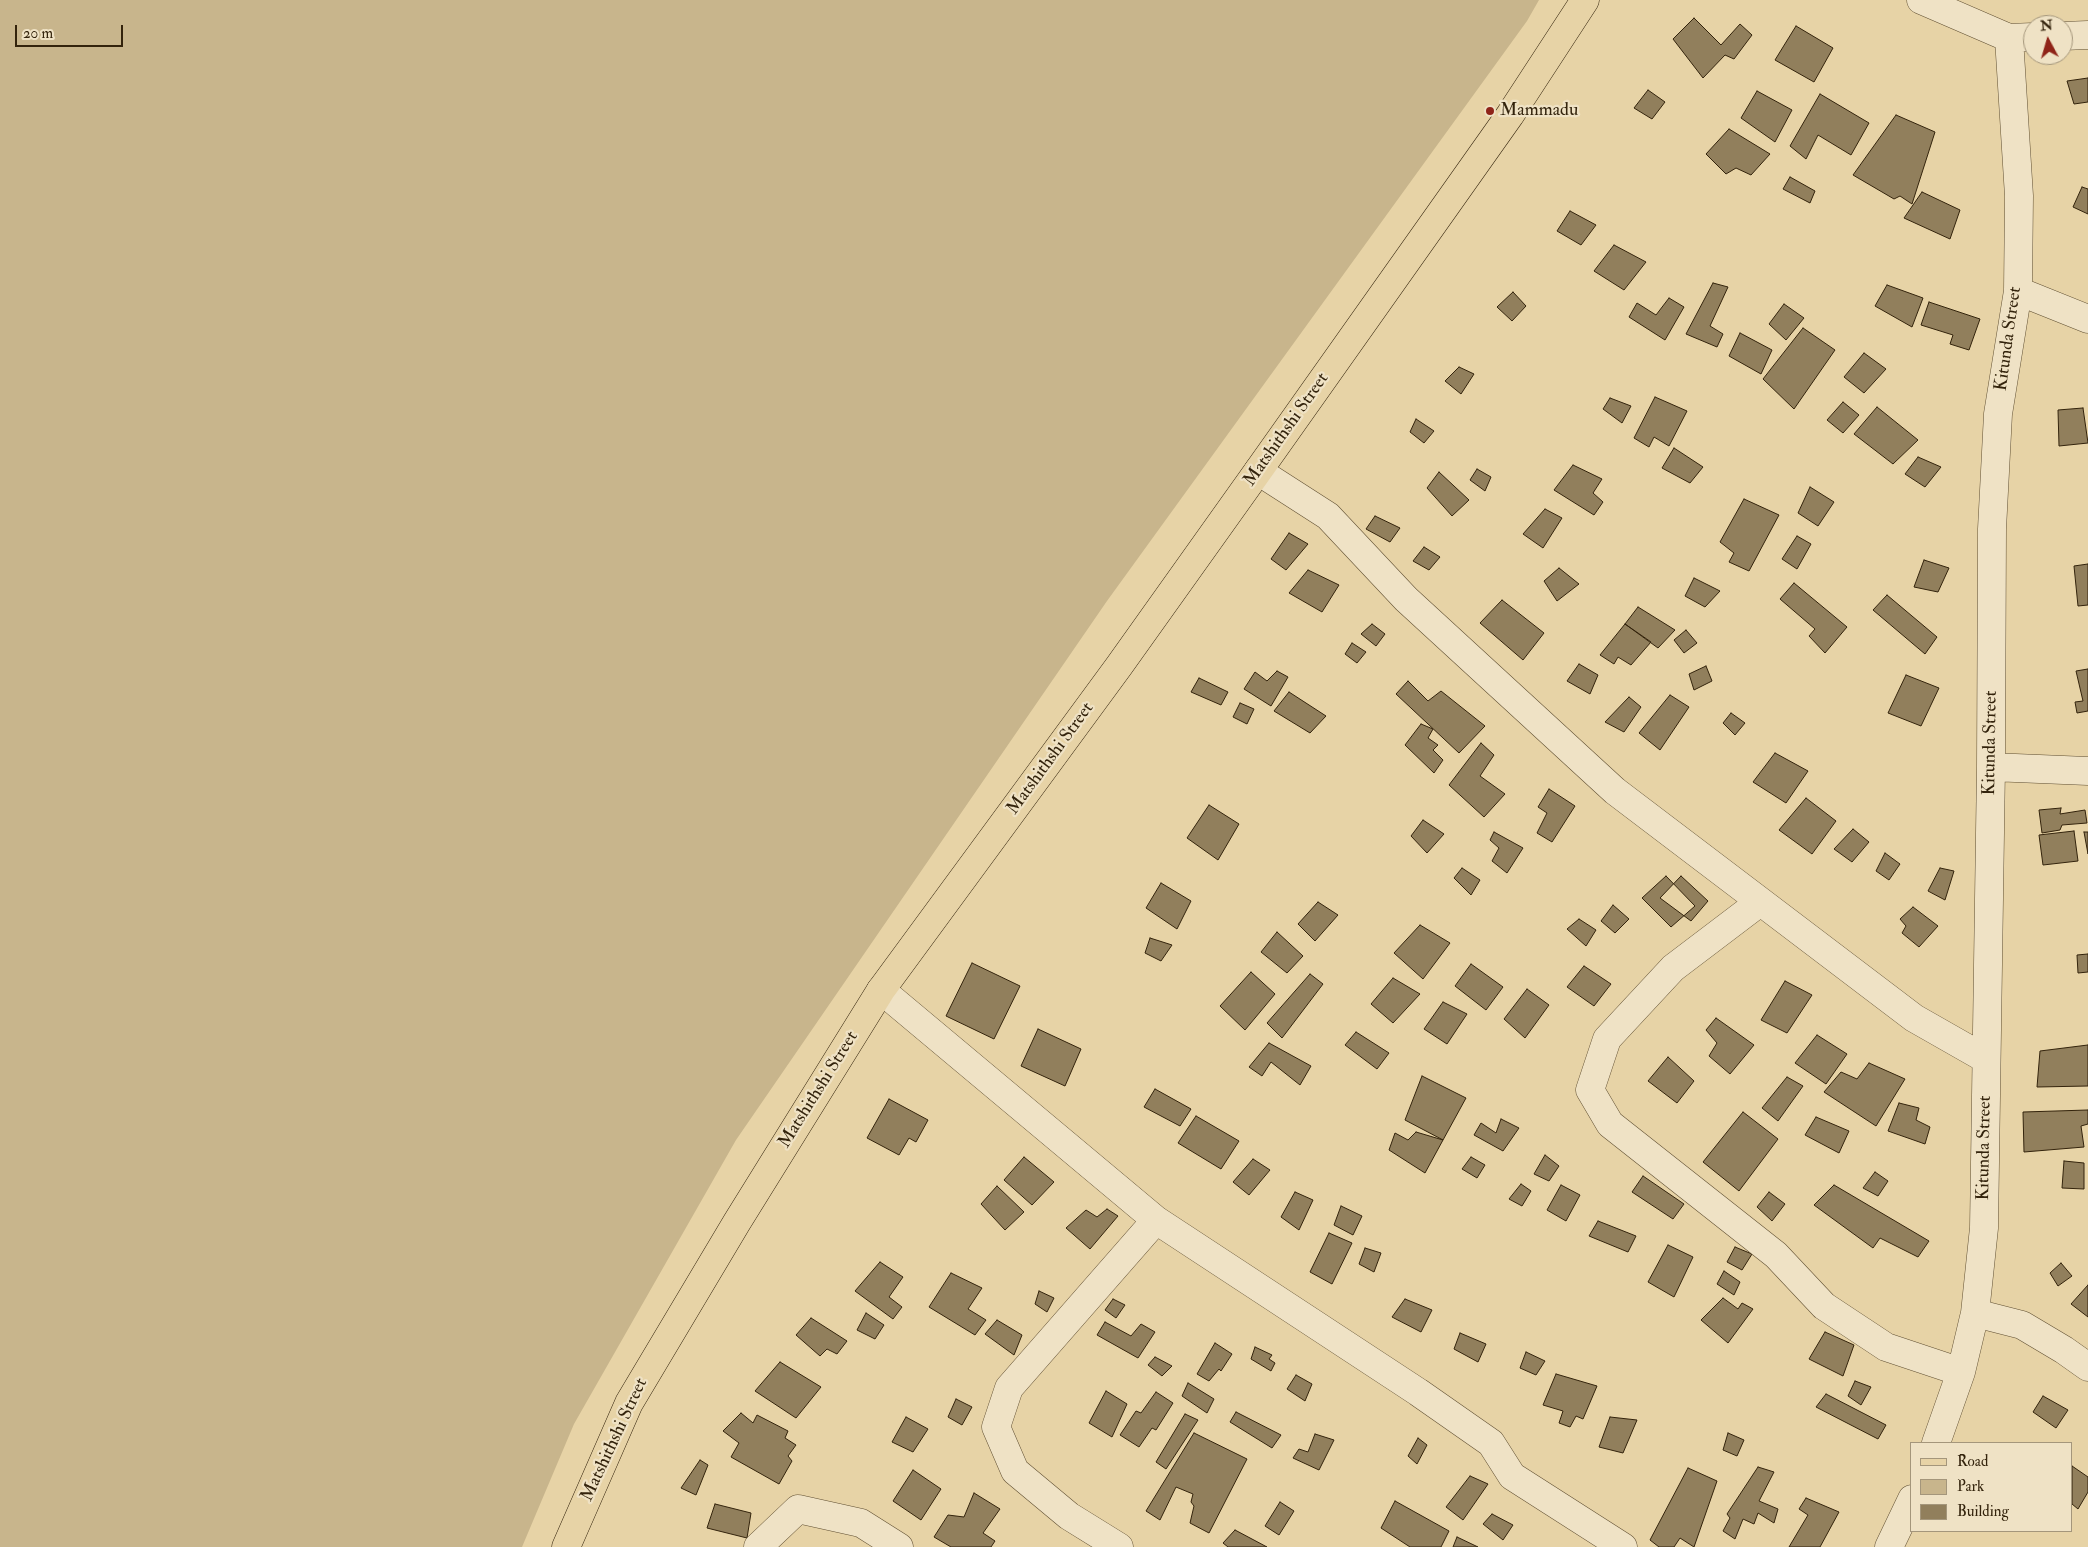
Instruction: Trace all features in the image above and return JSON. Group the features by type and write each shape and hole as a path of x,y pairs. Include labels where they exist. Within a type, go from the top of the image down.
{"main road":[{"name":"Matshithshi Street","path":"566,1547 629,1403 737,1222 881,990 1119,666 1258,471 1510,115 1586,0"}],"street":[{"path":"1921,0 2021,38"},
{"path":"2073,36 2088,35"},
{"name":"Kitunda Street","path":"1936,1442 1961,1372 1975,1313 1984,1228 1991,767 1992,529 1998,414 2018,292 2021,38"},
{"path":"2018,292 2088,320"},
{"path":"1258,471 1328,516 1406,599 1615,792 1914,1018 1986,1059"},
{"path":"1991,767 2088,771"},
{"path":"1760,902 1672,968 1607,1039 1590,1090 1610,1124 1776,1255 1824,1306 1886,1347 1961,1372"},
{"path":"881,990 1156,1220 1434,1403 1491,1443 1512,1476 1623,1547"},
{"path":"1119,1547 1069,1516 1015,1471 996,1427 1009,1388 1156,1220"},
{"path":"1975,1313 2022,1325 2088,1367"},
{"path":"1890,1547 1910,1503"},
{"path":"758,1547 798,1509 861,1523 899,1547"}],"green space":[{"path":"0,0 1539,0 1527,21 1107,601 736,1140 574,1424 522,1547 0,1547"}],"building":[{"path":"1694,18 1721,45 1740,24 1752,35 1734,59 1725,55 1703,78 1673,39"},
{"path":"1796,26 1833,48 1814,82 1775,60"},
{"path":"2088,78 2088,102 2074,104 2067,81"},
{"path":"1648,90 1665,102 1652,119 1634,108"},
{"path":"1757,91 1792,110 1775,142 1741,118"},
{"path":"1820,94 1869,123 1851,155 1818,135 1806,159 1790,146"},
{"path":"1896,115 1935,132 1912,204 1900,196 1894,199 1853,175"},
{"path":"1729,129 1770,154 1751,175 1736,168 1726,174 1706,154"},
{"path":"1790,177 1815,191 1810,203 1783,189"},
{"path":"2082,187 2088,189 2088,214 2073,207"},
{"path":"1922,192 1960,210 1950,239 1904,218"},
{"path":"1570,211 1596,225 1581,245 1557,231"},
{"path":"1614,245 1646,262 1624,290 1594,271"},
{"path":"1713,283 1728,287 1710,326 1723,334 1717,347 1686,334"},
{"path":"1887,285 1923,298 1912,327 1875,306"},
{"path":"1513,292 1526,306 1512,321 1497,307"},
{"path":"1669,298 1684,307 1665,340 1629,317 1637,303 1656,315"},
{"path":"1929,302 1980,319 1969,350 1950,344 1953,335 1921,325"},
{"path":"1784,304 1804,318 1786,340 1769,324"},
{"path":"1803,328 1835,350 1794,409 1763,379"},
{"path":"1740,333 1772,350 1761,374 1729,356"},
{"path":"1864,353 1886,369 1864,393 1844,377"},
{"path":"1459,367 1474,374 1461,394 1445,381"},
{"path":"1655,397 1687,411 1669,446 1654,437 1649,447 1634,438"},
{"path":"1610,398 1631,406 1622,423 1603,409"},
{"path":"1843,402 1859,415 1843,433 1827,420"},
{"path":"1877,407 1918,440 1893,464 1854,434"},
{"path":"2083,408 2088,443 2059,446 2058,410"},
{"path":"1416,419 1434,431 1424,443 1410,432"},
{"path":"1674,448 1703,467 1690,483 1662,468"},
{"path":"1918,457 1941,467 1925,487 1905,474"},
{"path":"1573,465 1602,479 1593,493 1603,502 1594,515 1554,490"},
{"path":"1477,469 1491,477 1485,491 1470,480"},
{"path":"1439,472 1469,500 1452,516 1427,488"},
{"path":"1810,487 1834,502 1818,526 1798,513"},
{"path":"1744,499 1779,515 1749,571 1729,562 1734,553 1720,542"},
{"path":"1545,509 1562,518 1543,548 1523,534"},
{"path":"1375,516 1400,528 1390,542 1366,529"},
{"path":"1289,533 1308,544 1286,570 1271,559"},
{"path":"1797,536 1811,544 1797,569 1782,559"},
{"path":"1424,547 1440,557 1429,570 1413,561"},
{"path":"1924,560 1949,568 1938,592 1914,587"},
{"path":"2088,564 2088,605 2078,606 2074,566"},
{"path":"1559,568 1579,584 1557,601 1544,581"},
{"path":"1308,570 1339,585 1322,612 1289,593"},
{"path":"1694,578 1720,591 1705,607 1685,596"},
{"path":"1794,583 1847,627 1825,653 1809,636 1815,629 1780,599"},
{"path":"1887,595 1937,637 1925,654 1873,610"},
{"path":"1502,600 1544,633 1523,660 1480,623"},
{"path":"1638,607 1675,630 1658,648 1625,624"},
{"path":"1372,624 1385,634 1376,646 1361,634"},
{"path":"1625,624 1651,642 1631,665 1618,657 1614,664 1600,655"},
{"path":"1686,630 1697,643 1684,653 1674,640"},
{"path":"1352,643 1366,652 1357,663 1345,654"},
{"path":"1579,664 1598,675 1590,694 1567,681"},
{"path":"1706,666 1712,681 1694,690 1689,674"},
{"path":"2088,669 2088,711 2077,713 2075,702 2083,701 2076,671"},
{"path":"1277,671 1288,677 1271,706 1244,689 1255,672 1267,681"},
{"path":"1906,675 1939,688 1921,726 1888,713"},
{"path":"1199,678 1228,692 1221,705 1191,692"},
{"path":"1408,681 1428,701 1441,691 1485,726 1459,753 1396,694"},
{"path":"1289,692 1326,716 1310,733 1274,711"},
{"path":"1670,695 1689,707 1660,750 1639,733"},
{"path":"1629,697 1641,707 1624,732 1605,722"},
{"path":"1240,703 1254,709 1247,724 1233,717"},
{"path":"1731,713 1745,723 1735,735 1723,723"},
{"path":"1421,724 1433,729 1428,738 1438,745 1433,750 1443,760 1434,773 1405,745"},
{"path":"1481,743 1494,755 1480,776 1505,794 1484,817 1449,785"},
{"path":"1775,753 1808,771 1786,803 1753,782"},
{"path":"1549,789 1575,806 1552,842 1537,833 1547,813 1538,807"},
{"path":"1806,798 1836,821 1812,854 1779,830"},
{"path":"1209,805 1239,824 1218,860 1187,838"},
{"path":"2061,808 2060,814 2085,810 2087,823 2062,825 2060,830 2042,833 2039,810"},
{"path":"1423,820 1444,834 1427,853 1411,836"},
{"path":"1853,829 1869,842 1852,862 1834,849"},
{"path":"2074,831 2078,861 2043,865 2039,835"},
{"path":"1494,832 1523,848 1507,873 1492,861 1499,848 1490,840"},
{"path":"2084,832 2088,832 2088,854"},
{"path":"1885,853 1900,864 1889,880 1876,871"},
{"path":"1462,868 1480,880 1471,895 1454,878"},
{"path":"1940,868 1954,871 1945,900 1928,891"},
{"path":"1666,876 1695,906 1671,927 1642,898"},
{"path":"1681,876 1708,901 1691,921 1660,898"},
{"path":"1161,883 1191,901 1177,929 1146,908"},
{"path":"1318,902 1338,915 1315,941 1298,924"},
{"path":"1613,905 1629,919 1615,933 1601,921"},
{"path":"1913,907 1938,926 1919,947 1902,933 1906,926 1900,919"},
{"path":"1579,919 1596,930 1586,946 1567,929"},
{"path":"1420,925 1450,943 1423,979 1394,953"},
{"path":"1277,932 1303,956 1287,973 1261,952"},
{"path":"1150,938 1172,945 1161,961 1145,953"},
{"path":"2088,954 2088,972 2078,973 2077,955"},
{"path":"972,963 1020,986 994,1039 946,1016"},
{"path":"1471,964 1503,987 1486,1010 1455,986"},
{"path":"1584,966 1611,984 1594,1006 1567,987"},
{"path":"1251,972 1275,994 1245,1030 1220,1006"},
{"path":"1310,974 1323,984 1282,1038 1267,1023"},
{"path":"1393,978 1420,994 1393,1023 1371,1004"},
{"path":"1785,981 1812,995 1787,1033 1761,1020"},
{"path":"1527,989 1549,1005 1525,1038 1504,1019"},
{"path":"1443,1002 1467,1014 1447,1044 1424,1029"},
{"path":"1716,1018 1754,1045 1730,1074 1709,1056 1717,1043 1706,1030"},
{"path":"1038,1029 1081,1049 1065,1086 1021,1066"},
{"path":"1356,1032 1389,1053 1377,1069 1345,1045"},
{"path":"1817,1035 1847,1054 1826,1084 1795,1063"},
{"path":"1269,1043 1311,1066 1300,1085 1271,1062 1262,1076 1249,1067"},
{"path":"2088,1045 2088,1086 2037,1087 2040,1051"},
{"path":"1668,1057 1694,1081 1677,1103 1648,1081"},
{"path":"1869,1063 1905,1079 1876,1126 1824,1092 1841,1072 1857,1079"},
{"path":"1422,1076 1466,1098 1443,1140 1405,1120"},
{"path":"1787,1077 1803,1086 1778,1121 1762,1108"},
{"path":"1155,1089 1191,1109 1180,1126 1144,1107"},
{"path":"889,1099 928,1120 916,1142 909,1138 899,1155 867,1138"},
{"path":"1899,1103 1919,1108 1916,1120 1930,1127 1925,1144 1888,1131"},
{"path":"2088,1110 2088,1124 2081,1126 2084,1147 2024,1152 2023,1112"},
{"path":"1743,1112 1778,1139 1739,1191 1703,1162"},
{"path":"1196,1116 1239,1141 1221,1169 1178,1143"},
{"path":"1816,1117 1849,1131 1839,1153 1805,1135"},
{"path":"1501,1119 1519,1128 1503,1151 1474,1135 1481,1123 1496,1133"},
{"path":"1416,1132 1443,1140 1425,1173 1389,1150 1395,1133 1408,1140"},
{"path":"1545,1155 1559,1166 1549,1181 1534,1174"},
{"path":"1024,1157 1054,1182 1032,1205 1004,1180"},
{"path":"1471,1157 1485,1165 1477,1178 1462,1169"},
{"path":"1253,1159 1270,1170 1249,1195 1233,1182"},
{"path":"2064,1161 2084,1163 2084,1189 2062,1188"},
{"path":"1875,1172 1888,1181 1878,1196 1863,1188"},
{"path":"1643,1176 1684,1204 1673,1219 1632,1192"},
{"path":"1521,1184 1531,1191 1522,1206 1509,1199"},
{"path":"1561,1185 1580,1195 1566,1221 1547,1210"},
{"path":"1834,1185 1929,1241 1918,1257 1880,1238 1873,1248 1814,1205"},
{"path":"997,1186 1024,1212 1005,1230 981,1204"},
{"path":"1295,1192 1313,1200 1299,1230 1281,1217"},
{"path":"1769,1192 1785,1204 1772,1221 1757,1207"},
{"path":"1341,1206 1362,1216 1353,1235 1334,1225"},
{"path":"1107,1209 1118,1216 1090,1249 1066,1228 1086,1210 1097,1217"},
{"path":"1598,1221 1636,1236 1628,1252 1589,1236"},
{"path":"1329,1233 1352,1243 1332,1284 1310,1272"},
{"path":"1668,1245 1693,1257 1674,1297 1648,1282"},
{"path":"1735,1247 1752,1254 1742,1270 1727,1262"},
{"path":"1365,1248 1381,1253 1374,1272 1359,1264"},
{"path":"880,1262 903,1277 889,1297 902,1307 893,1319 855,1291"},
{"path":"2061,1263 2072,1276 2058,1286 2050,1273"},
{"path":"1724,1271 1740,1282 1734,1295 1717,1284"},
{"path":"951,1273 982,1288 968,1309 986,1320 975,1335 929,1307"},
{"path":"2088,1285 2088,1317 2071,1304"},
{"path":"1039,1291 1054,1298 1047,1312 1035,1304"},
{"path":"1723,1298 1738,1309 1742,1303 1753,1309 1728,1343 1701,1320"},
{"path":"1113,1299 1125,1305 1116,1318 1105,1310"},
{"path":"1405,1299 1432,1310 1421,1332 1392,1317"},
{"path":"866,1313 884,1325 875,1339 857,1330"},
{"path":"811,1318 847,1341 837,1354 827,1349 820,1356 796,1335"},
{"path":"997,1320 1022,1335 1014,1355 985,1334"},
{"path":"1105,1322 1131,1336 1141,1324 1155,1332 1138,1358 1097,1335"},
{"path":"1825,1332 1854,1345 1843,1376 1809,1359"},
{"path":"1460,1333 1486,1344 1478,1362 1454,1349"},
{"path":"1215,1343 1232,1354 1221,1371 1219,1369 1209,1381 1197,1374"},
{"path":"1255,1347 1272,1355 1269,1359 1275,1363 1271,1371 1251,1359"},
{"path":"1526,1352 1545,1361 1536,1375 1520,1368"},
{"path":"1155,1357 1172,1366 1162,1376 1148,1365"},
{"path":"780,1362 821,1387 796,1418 755,1391"},
{"path":"1556,1374 1597,1386 1583,1419 1576,1416 1570,1427 1559,1423 1563,1411 1543,1405"},
{"path":"1296,1375 1312,1384 1305,1401 1287,1389"},
{"path":"1855,1381 1871,1387 1861,1405 1848,1396"},
{"path":"1188,1383 1214,1399 1207,1413 1182,1396"},
{"path":"1106,1391 1127,1404 1112,1437 1089,1423"},
{"path":"1156,1392 1173,1403 1156,1430 1152,1428 1139,1447 1120,1435 1136,1411 1141,1413"},
{"path":"1826,1394 1886,1425 1878,1439 1816,1407"},
{"path":"2043,1396 2068,1410 2056,1428 2033,1412"},
{"path":"956,1399 972,1407 962,1425 948,1417"},
{"path":"1236,1412 1281,1435 1272,1448 1230,1422"},
{"path":"741,1413 753,1423 757,1415 788,1431 785,1438 796,1445 788,1456 792,1461 779,1484 731,1457 739,1443 723,1431"},
{"path":"1185,1414 1198,1420 1166,1469 1156,1462"},
{"path":"906,1417 928,1429 913,1452 892,1442"},
{"path":"1610,1417 1637,1420 1623,1453 1599,1447"},
{"path":"1194,1433 1247,1459 1209,1533 1190,1523 1194,1506 1191,1502 1193,1494 1176,1487 1160,1520 1146,1511"},
{"path":"1728,1433 1744,1440 1737,1456 1723,1450"},
{"path":"1315,1434 1334,1440 1319,1470 1293,1458 1299,1449 1308,1452"},
{"path":"1418,1438 1427,1445 1417,1464 1408,1456"},
{"path":"700,1460 708,1465 696,1495 681,1488"},
{"path":"1758,1467 1774,1472 1759,1501 1778,1509 1774,1523 1758,1513 1754,1524 1743,1519 1735,1539 1723,1531 1730,1518 1727,1514"},
{"path":"2073,1467 2088,1477 2088,1492 2078,1509 2073,1505"},
{"path":"1688,1468 1717,1481 1694,1547 1680,1538 1674,1547 1659,1547 1650,1540"},
{"path":"913,1470 941,1489 921,1520 893,1501"},
{"path":"1470,1476 1488,1484 1463,1520 1446,1507"},
{"path":"974,1493 1000,1509 983,1533 995,1541 991,1547 951,1547 934,1537 948,1515 964,1517"},
{"path":"1806,1498 1839,1512 1820,1547 1789,1547 1808,1515 1799,1509"},
{"path":"1395,1501 1449,1531 1441,1547 1410,1547 1381,1528"},
{"path":"1280,1502 1294,1511 1279,1535 1265,1526"},
{"path":"715,1504 751,1513 747,1538 707,1528"},
{"path":"1492,1514 1513,1525 1503,1540 1483,1524"},
{"path":"1235,1530 1267,1547 1228,1547 1223,1543"},
{"path":"1457,1537 1478,1547 1453,1547"}],"place":[{"name":"Mammadu","path":"1490,111"}]}
